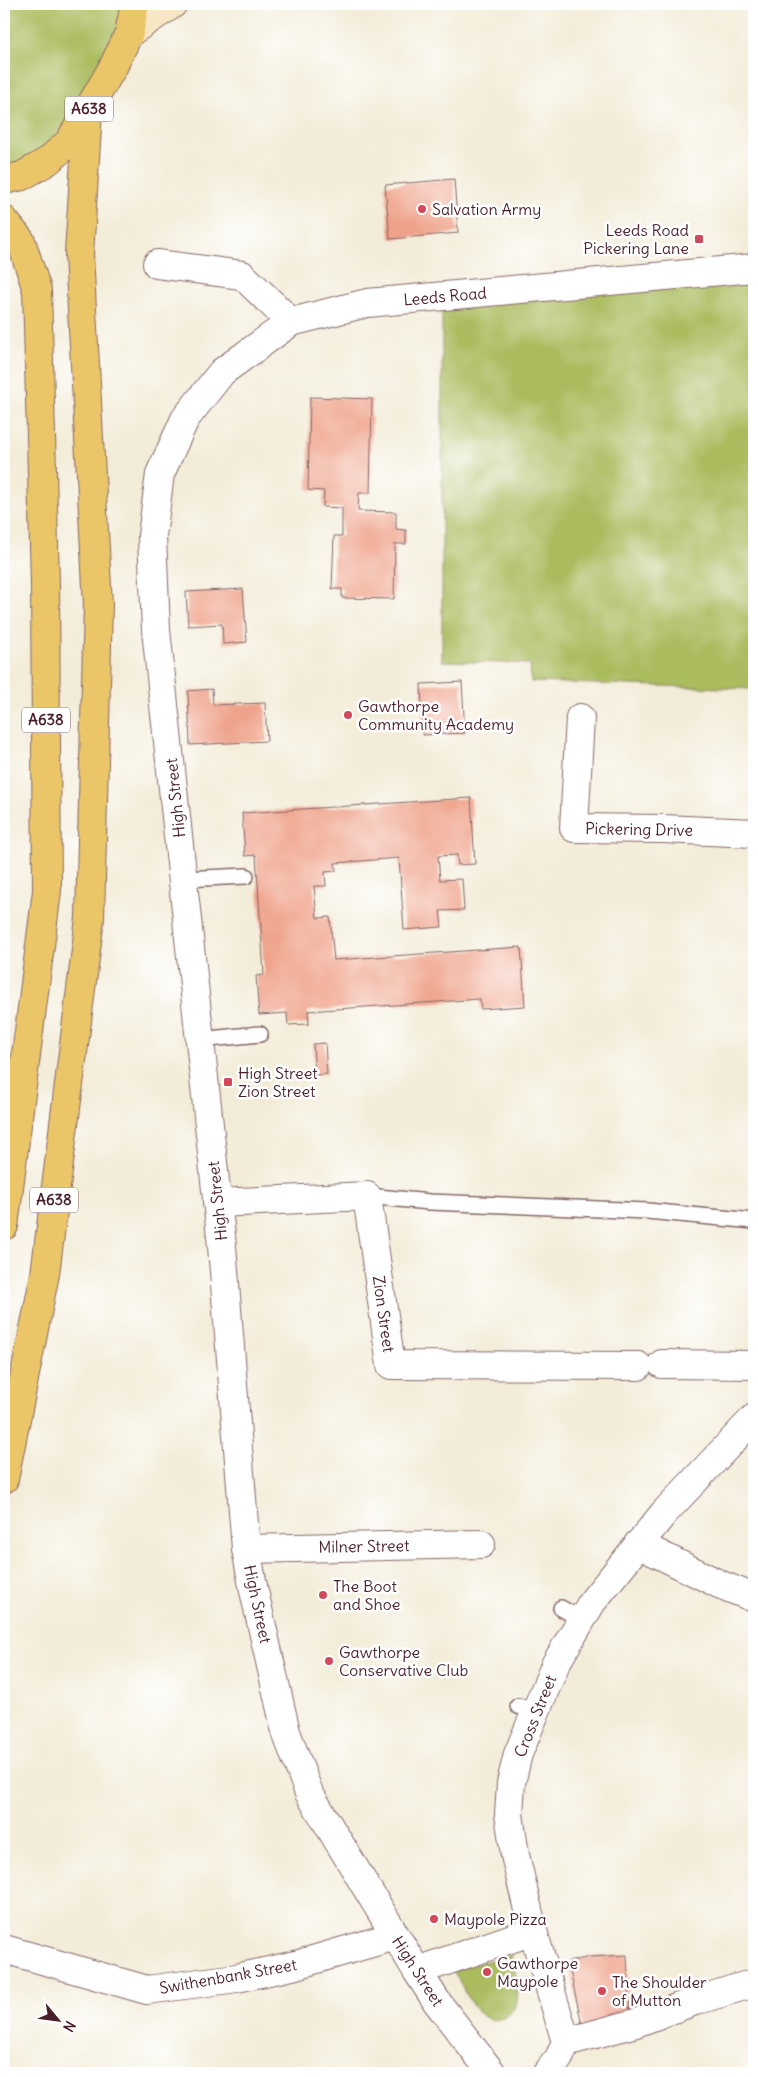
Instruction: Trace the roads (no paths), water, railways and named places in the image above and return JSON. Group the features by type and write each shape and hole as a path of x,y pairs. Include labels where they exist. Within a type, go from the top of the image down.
{"highway":[{"name":"A638","path":"4,180 22,176 48,161 69,142 88,112 129,33 135,4"},
{"name":"A638","path":"4,1480 45,1274 90,918 98,605 79,254 88,112"},
{"name":"A638","path":"4,220 21,242 37,290 45,582 47,890 4,1226"}],"main road":[{"path":"129,33 173,4"}],"street":[{"path":"157,264 242,275 291,322"},
{"name":"Leeds Road","path":"291,322 368,303 754,268"},
{"name":"High Street","path":"291,322 222,372 186,419 160,474 152,536 156,630 217,1203 246,1549 286,1732 309,1793 417,1971 492,2073"},
{"name":"Pickering Drive","path":"580,718 574,828 754,833"},
{"path":"217,1203 367,1196"},
{"name":"Zion Street","path":"367,1196 392,1365 754,1365"},
{"name":"Cross Street","path":"566,2042 532,1931 515,1855 510,1814 511,1783 527,1708 556,1663 571,1613 638,1544 664,1513 754,1418"},
{"name":"Milner Street","path":"246,1549 481,1544"},
{"path":"638,1544 719,1584 754,1598"},
{"path":"417,1971 532,1931"},
{"name":"Swithenbank Street","path":"4,1949 147,1990 237,1978 296,1965 395,1936"},
{"path":"547,2073 559,2058 566,2042 636,2023 695,2001 754,1983"}],"lane":[{"path":"183,879 246,876"},
{"path":"199,1040 260,1034"},
{"path":"367,1196 430,1202 647,1212 754,1221"}],"place":[{"name":"Salvation Army","path":"422,209"},
{"name":"Leeds Road Pickering Lane","path":"699,239"},
{"name":"Gawthorpe Community Academy","path":"348,715"},
{"name":"High Street Zion Street","path":"228,1082"},
{"name":"The Boot and Shoe","path":"323,1595"},
{"name":"Gawthorpe Conservative Club","path":"329,1661"},
{"name":"Maypole Pizza","path":"434,1919"},
{"name":"Gawthorpe Maypole","path":"487,1972"},
{"name":"The Shoulder of Mutton","path":"602,1991"}]}
